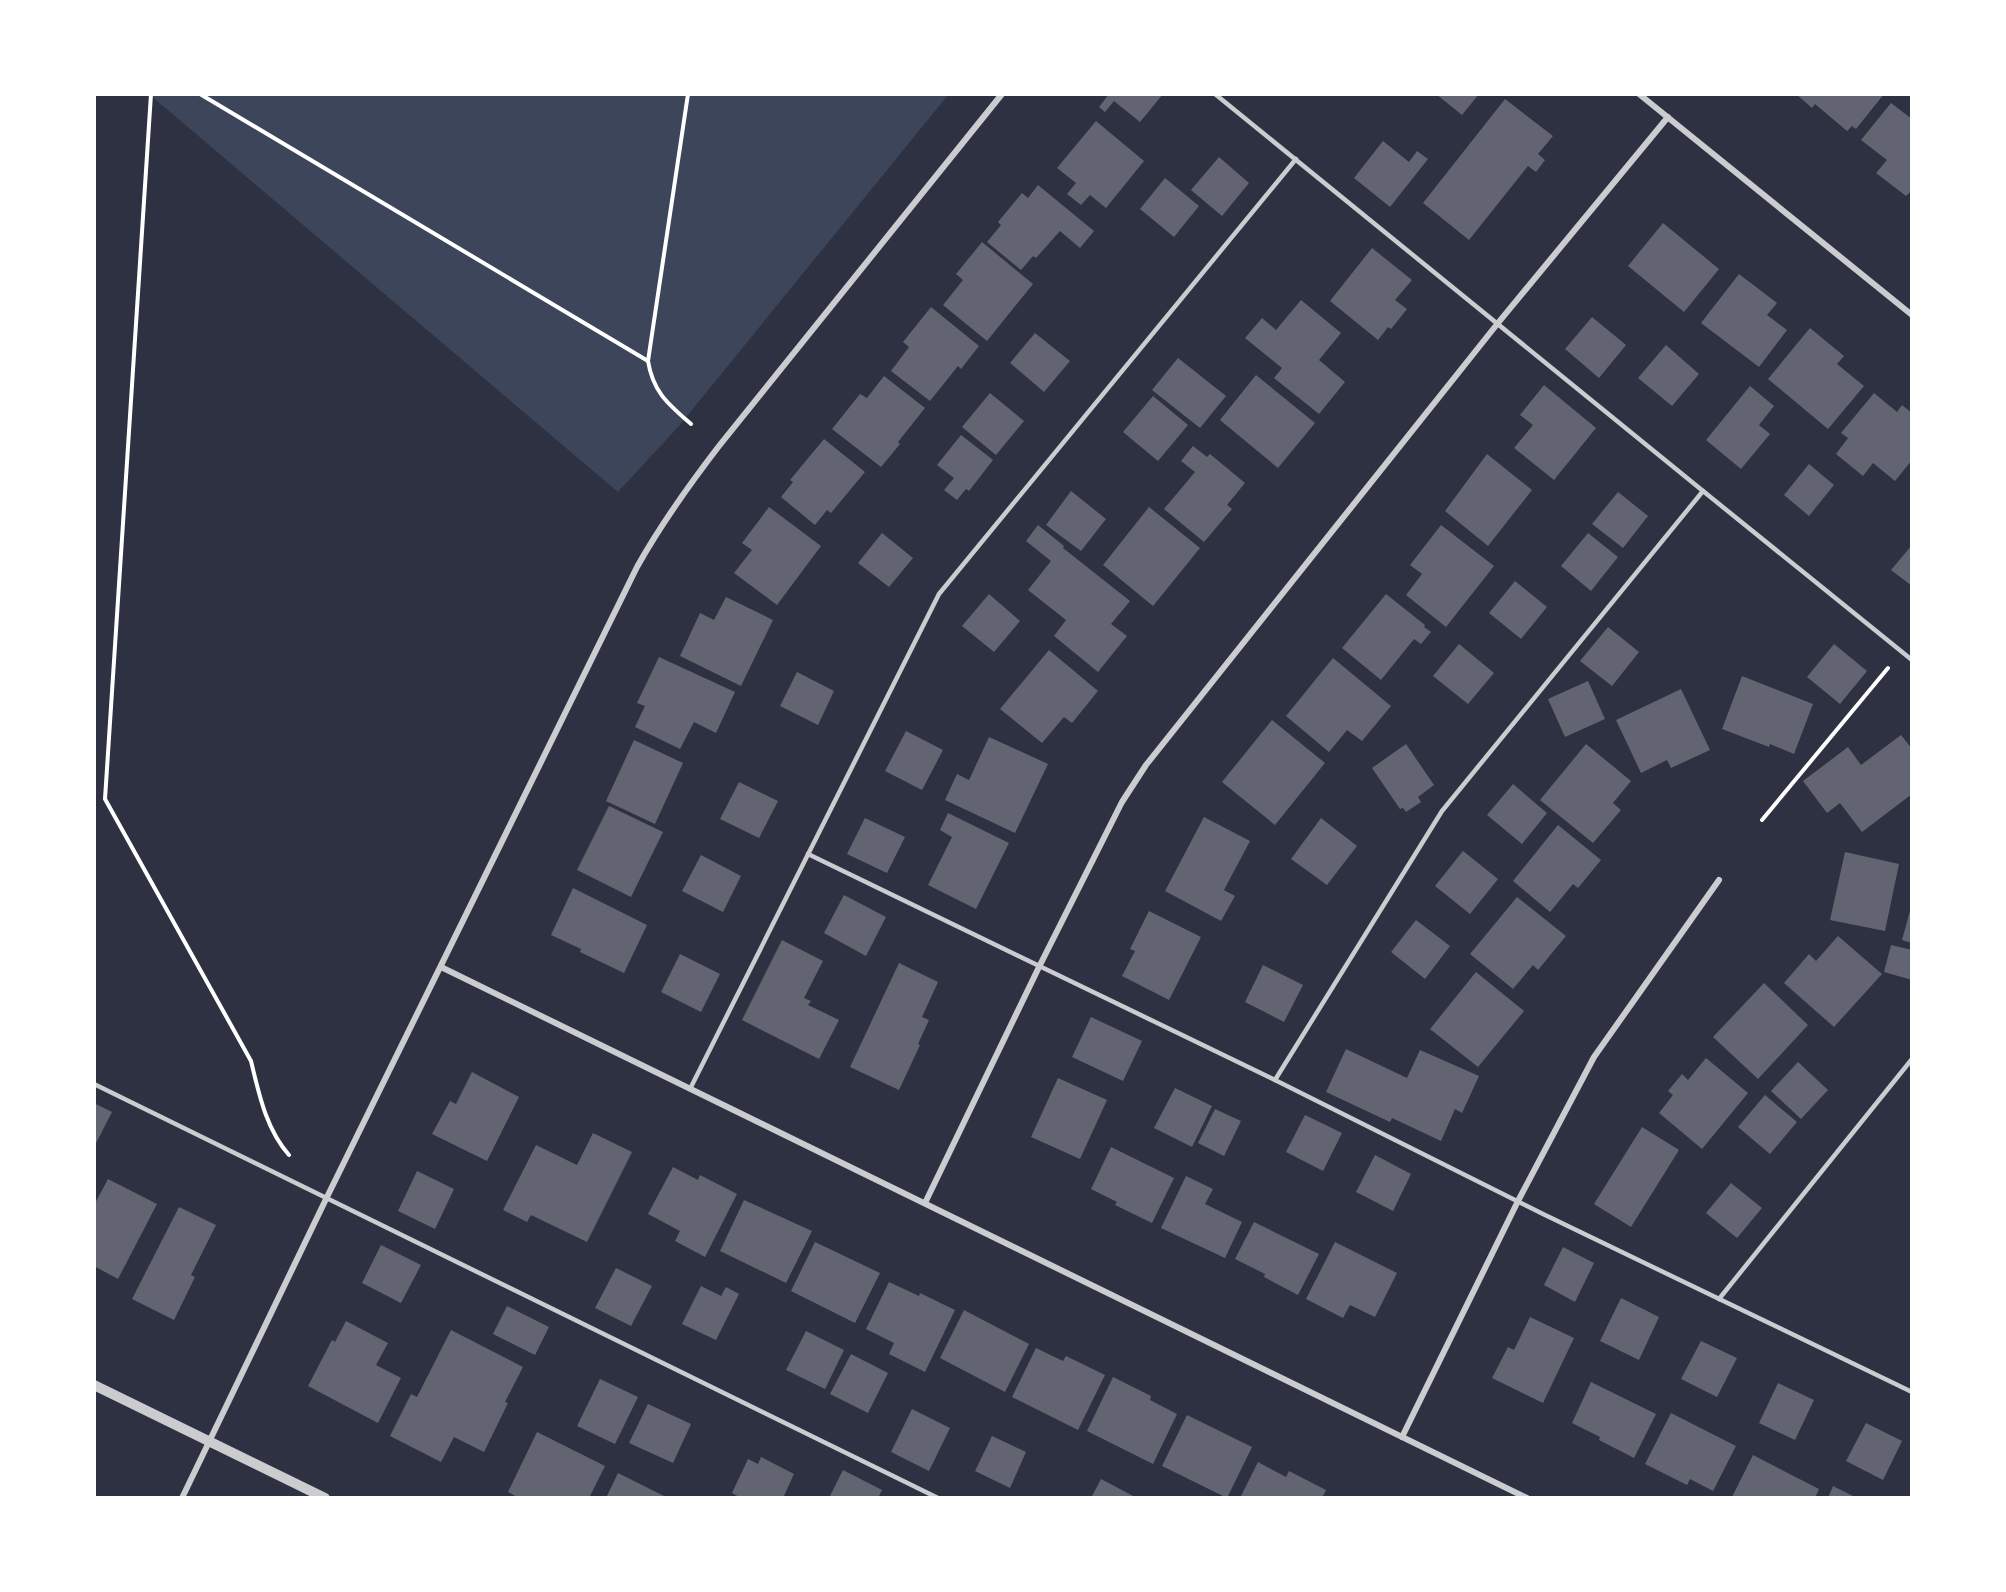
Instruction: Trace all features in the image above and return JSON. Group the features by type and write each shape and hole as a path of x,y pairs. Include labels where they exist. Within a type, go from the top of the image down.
{"street":[{"path":"182,1497 327,1197 637,567 654,537 719,446 1002,94"},
{"path":"1640,94 1911,315"},
{"path":"925,1203 1122,802 1146,765 1498,323 1668,117"},
{"path":"1402,1437 1518,1202 1594,1057 1719,880"},
{"path":"441,967 1527,1497"},
{"path":"94,1385 325,1497"}],"lane":[{"path":"1215,94 1911,660"},
{"path":"690,1089 939,594 1296,159"},
{"path":"1275,1080 1418,846 1442,811 1703,491"},
{"path":"808,854 1911,1392"},
{"path":"1719,1299 1911,1059"},
{"path":"94,1083 938,1497"}],"path":[{"path":"151,94 105,799 251,1061 262,1106 278,1143 292,1159"},
{"path":"200,94 648,361"},
{"path":"688,94 648,361 654,385 662,397 691,424"},
{"path":"1762,819 1901,652"}],"shaded area":[{"path":"150,95 948,95 679,426 618,492"}],"building":[{"path":"1109,94 1163,94 1140,122 1114,101 1105,112 1099,107"},
{"path":"1436,94 1479,94 1462,115"},
{"path":"1796,94 1884,94 1856,129 1852,126 1847,131 1815,104 1812,108"},
{"path":"1505,99 1553,136 1538,154 1545,160 1536,172 1528,166 1469,240 1423,203"},
{"path":"1891,103 1912,119 1912,190 1906,196 1876,173 1887,160 1861,140"},
{"path":"1096,121 1144,161 1106,208 1090,195 1081,205 1067,194 1076,183 1057,168"},
{"path":"1383,141 1409,162 1417,151 1428,159 1390,207 1354,178"},
{"path":"1219,157 1249,183 1222,216 1191,190"},
{"path":"1165,178 1199,206 1174,237 1140,209"},
{"path":"1038,185 1094,231 1080,248 1060,231 1036,258 1033,256 1021,270 987,242 1001,225 998,222 1022,193 1028,198"},
{"path":"1663,223 1719,269 1684,312 1628,266"},
{"path":"982,242 1033,284 987,341 943,305 963,280 956,274"},
{"path":"1372,248 1412,280 1395,300 1407,309 1391,329 1388,327 1378,340 1330,301"},
{"path":"1739,274 1777,303 1767,315 1787,330 1759,367 1701,323"},
{"path":"1301,300 1341,333 1319,360 1345,382 1319,414 1274,378 1282,368 1245,338 1262,318 1276,330"},
{"path":"931,307 979,346 961,369 958,366 930,401 891,371 909,347 903,342"},
{"path":"1592,317 1626,345 1599,378 1565,349"},
{"path":"1810,328 1844,356 1837,364 1864,386 1828,429 1768,379"},
{"path":"1035,333 1070,361 1044,392 1010,363"},
{"path":"1666,345 1699,374 1672,406 1638,378"},
{"path":"1178,358 1226,396 1200,428 1152,390"},
{"path":"1256,375 1315,423 1278,468 1220,420"},
{"path":"884,376 925,408 881,467 832,429 860,394 867,398"},
{"path":"1544,385 1596,428 1554,480 1514,448 1533,425 1520,415"},
{"path":"1750,386 1774,406 1759,425 1770,434 1741,469 1706,440"},
{"path":"990,393 1024,421 996,455 962,427"},
{"path":"1874,393 1897,412 1902,405 1912,413 1912,460 1895,481 1873,463 1863,476 1836,454 1848,438 1841,433"},
{"path":"1153,396 1188,425 1158,461 1123,432"},
{"path":"961,435 993,460 969,491 966,489 957,500 944,490 954,478 937,465"},
{"path":"824,439 865,472 831,513 827,510 815,525 781,497 793,482 790,480"},
{"path":"1193,446 1207,457 1210,454 1245,483 1227,505 1232,509 1204,542 1164,509 1195,472 1181,461"},
{"path":"1487,454 1532,490 1488,546 1445,511"},
{"path":"1809,464 1834,485 1809,516 1784,495"},
{"path":"1071,491 1106,519 1081,551 1046,525"},
{"path":"1618,492 1648,516 1623,548 1592,524"},
{"path":"769,507 821,546 777,605 734,573 752,550 742,543"},
{"path":"1149,507 1200,548 1153,606 1103,565"},
{"path":"1038,525 1064,546 1063,548 1130,601 1111,624 1127,636 1098,672 1054,636 1066,620 1028,590 1051,561 1026,541"},
{"path":"1441,525 1494,566 1446,627 1406,595 1422,574 1410,565"},
{"path":"882,533 913,558 889,587 858,563"},
{"path":"1588,533 1618,557 1591,591 1561,566"},
{"path":"1912,545 1912,586 1891,570"},
{"path":"1515,581 1547,607 1521,639 1489,613"},
{"path":"989,594 1020,621 994,652 962,626"},
{"path":"1386,594 1431,632 1421,644 1414,639 1381,680 1342,648"},
{"path":"726,597 773,620 741,686 680,656 700,613 714,620"},
{"path":"1608,627 1639,652 1612,686 1580,661"},
{"path":"1459,644 1494,673 1468,704 1433,676"},
{"path":"1834,644 1867,671 1840,704 1807,677"},
{"path":"1049,650 1098,691 1072,723 1064,717 1042,743 1000,709"},
{"path":"659,657 735,692 716,733 694,722 680,749 635,727 645,706 637,703"},
{"path":"1333,658 1391,706 1362,741 1347,730 1329,752 1286,716"},
{"path":"797,672 834,691 818,725 780,706"},
{"path":"1742,676 1813,704 1794,754 1722,729"},
{"path":"1588,681 1605,719 1565,737 1548,699"},
{"path":"1681,689 1710,750 1671,768 1667,760 1641,773 1616,720"},
{"path":"1272,720 1325,763 1275,825 1222,782"},
{"path":"906,731 943,750 922,790 885,771"},
{"path":"1901,735 1912,749 1912,794 1862,832 1840,803 1827,813 1803,781 1848,747 1861,765"},
{"path":"989,737 1048,764 1015,833 945,800 957,774 969,780"},
{"path":"634,740 683,763 655,824 606,801"},
{"path":"1406,744 1434,785 1418,797 1421,802 1406,812 1403,808 1400,809 1372,768"},
{"path":"1586,744 1631,781 1613,803 1621,810 1593,843 1540,800"},
{"path":"739,782 778,801 759,838 720,819"},
{"path":"1513,784 1547,813 1522,844 1487,815"},
{"path":"609,806 663,832 631,897 577,870"},
{"path":"948,813 1009,843 976,909 928,885 952,837 940,830"},
{"path":"1204,817 1250,841 1224,890 1235,896 1221,921 1165,891"},
{"path":"865,818 905,837 887,873 847,854"},
{"path":"1321,818 1357,846 1327,885 1291,859"},
{"path":"1558,825 1601,860 1578,888 1573,884 1550,912 1513,881"},
{"path":"1463,851 1498,879 1470,914 1435,886"},
{"path":"1845,852 1899,864 1885,931 1830,920"},
{"path":"701,855 741,876 723,912 682,891"},
{"path":"573,888 647,925 624,973 551,935"},
{"path":"844,895 886,917 866,956 824,933"},
{"path":"1517,897 1566,936 1538,970 1533,965 1513,989 1470,954"},
{"path":"1912,907 1912,943 1902,940"},
{"path":"1149,911 1201,937 1169,1000 1122,976 1135,951 1130,949"},
{"path":"1416,920 1450,946 1425,979 1391,952"},
{"path":"1838,936 1882,974 1834,1027 1784,983 1809,954 1816,961"},
{"path":"782,940 823,961 804,998 811,1001 808,1005 839,1020 819,1059 742,1020"},
{"path":"1891,945 1912,950 1912,980 1884,972"},
{"path":"680,954 720,974 701,1012 661,992"},
{"path":"899,963 938,982 922,1017 929,1020 918,1044 920,1045 899,1090 850,1067"},
{"path":"1263,965 1303,985 1284,1022 1245,1002"},
{"path":"1476,972 1524,1011 1478,1067 1430,1029"},
{"path":"1764,983 1808,1025 1758,1079 1713,1037"},
{"path":"1091,1017 1142,1041 1123,1081 1072,1057"},
{"path":"1346,1049 1407,1078 1420,1050 1479,1076 1462,1113 1455,1109 1441,1141 1392,1118 1390,1122 1326,1092"},
{"path":"1706,1058 1748,1093 1702,1149 1659,1113 1673,1095 1668,1091 1682,1074 1688,1080"},
{"path":"1798,1062 1828,1090 1801,1119 1771,1091"},
{"path":"472,1072 519,1097 487,1161 432,1134 450,1101 456,1104"},
{"path":"1058,1078 1107,1100 1080,1159 1031,1137"},
{"path":"1175,1088 1212,1106 1192,1147 1154,1128"},
{"path":"1765,1095 1797,1122 1770,1154 1738,1127"},
{"path":"94,1103 112,1112 94,1147"},
{"path":"1215,1109 1241,1121 1224,1156 1198,1143"},
{"path":"1305,1115 1342,1133 1323,1171 1286,1152"},
{"path":"1642,1127 1679,1150 1631,1227 1594,1204"},
{"path":"593,1133 632,1152 587,1242 531,1215 527,1222 503,1210 536,1145 577,1165"},
{"path":"1111,1147 1174,1178 1152,1223 1115,1205 1117,1202 1091,1189"},
{"path":"1375,1155 1411,1174 1393,1211 1356,1192"},
{"path":"673,1167 698,1180 700,1175 737,1194 705,1257 675,1241 680,1231 648,1214"},
{"path":"417,1171 454,1189 435,1229 398,1211"},
{"path":"1186,1176 1213,1189 1205,1204 1242,1222 1225,1258 1161,1228"},
{"path":"108,1179 157,1204 118,1279 94,1266 94,1205"},
{"path":"1731,1183 1762,1208 1737,1238 1706,1213"},
{"path":"744,1200 812,1231 786,1283 720,1251"},
{"path":"179,1207 216,1225 191,1275 195,1277 174,1320 132,1299"},
{"path":"1254,1222 1319,1254 1298,1295 1264,1277 1265,1274 1235,1259"},
{"path":"815,1242 880,1273 855,1323 791,1291"},
{"path":"1335,1242 1397,1273 1375,1317 1350,1305 1343,1318 1306,1299"},
{"path":"381,1245 421,1265 401,1303 362,1283"},
{"path":"1563,1247 1594,1263 1575,1302 1544,1285"},
{"path":"616,1268 652,1286 631,1326 595,1308"},
{"path":"889,1282 919,1296 920,1293 955,1310 925,1372 889,1354 894,1343 866,1329"},
{"path":"701,1286 721,1296 726,1287 739,1294 716,1340 682,1324"},
{"path":"1621,1298 1659,1317 1639,1360 1600,1341"},
{"path":"507,1306 549,1327 535,1355 493,1334"},
{"path":"964,1310 1029,1344 1005,1392 940,1358"},
{"path":"1530,1317 1574,1338 1543,1403 1492,1378 1508,1347 1514,1350"},
{"path":"346,1321 388,1343 376,1365 401,1378 378,1423 308,1386 332,1340 335,1342"},
{"path":"451,1330 523,1367 484,1452 454,1437 441,1462 390,1436 411,1394 417,1397"},
{"path":"806,1331 844,1350 825,1389 786,1370"},
{"path":"1701,1341 1737,1358 1717,1397 1681,1379"},
{"path":"1036,1348 1063,1361 1066,1356 1105,1375 1078,1430 1012,1397"},
{"path":"851,1354 888,1373 868,1413 830,1394"},
{"path":"1113,1377 1151,1396 1150,1400 1177,1414 1153,1464 1087,1431"},
{"path":"600,1379 638,1397 615,1444 577,1426"},
{"path":"1591,1382 1656,1414 1634,1458 1572,1423"},
{"path":"1778,1383 1814,1400 1795,1440 1759,1423"},
{"path":"648,1404 691,1424 673,1463 629,1443"},
{"path":"912,1409 950,1428 929,1471 891,1452"},
{"path":"1671,1413 1736,1446 1713,1491 1690,1479 1687,1485 1645,1464"},
{"path":"1187,1415 1252,1447 1227,1498 1162,1466"},
{"path":"1866,1423 1902,1441 1883,1480 1846,1461"},
{"path":"537,1432 605,1466 589,1498 519,1498 508,1492"},
{"path":"992,1436 1026,1452 1010,1488 975,1471"},
{"path":"1753,1455 1819,1489 1815,1498 1732,1497"},
{"path":"761,1457 794,1474 783,1498 741,1498 732,1493 748,1459 758,1464"},
{"path":"1258,1462 1286,1477 1289,1471 1326,1490 1322,1498 1240,1498"},
{"path":"843,1470 882,1490 878,1498 829,1498"},
{"path":"618,1473 668,1498 606,1498"},
{"path":"1101,1479 1137,1498 1091,1498"},
{"path":"1833,1486 1857,1498 1828,1498"}]}
